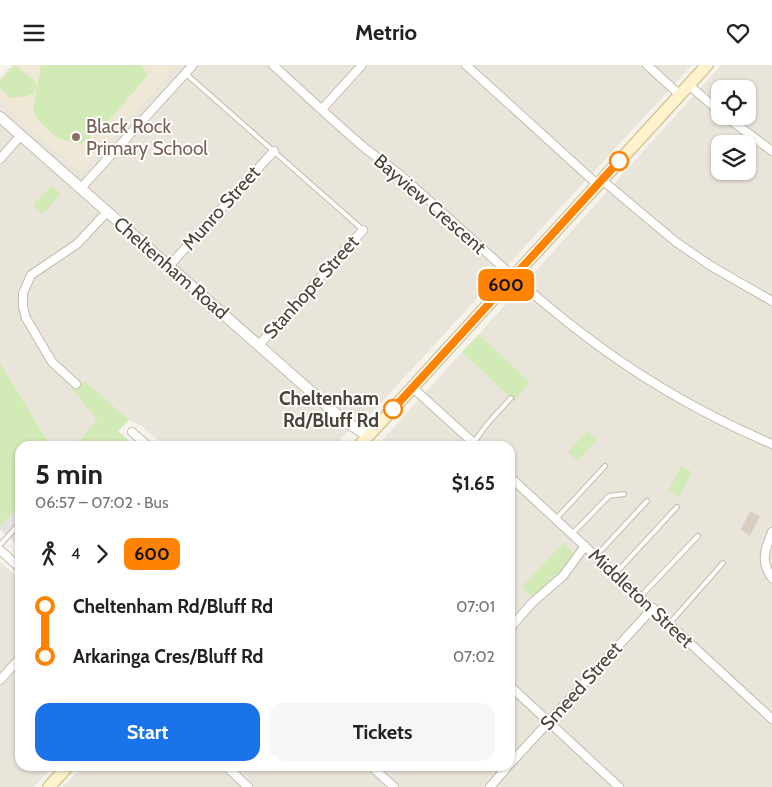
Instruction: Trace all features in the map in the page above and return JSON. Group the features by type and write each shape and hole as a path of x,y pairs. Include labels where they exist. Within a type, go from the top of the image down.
{"main road":[{"path":"364,441 707,65"},
{"path":"49,787 63,771"}],"street":[{"path":"80,188 193,65"},
{"name":"Bayview Crescent","path":"273,65 365,148 405,179 514,277 578,330 657,385 724,422 772,444"},
{"path":"322,109 362,65"},
{"path":"466,65 600,183 676,242 711,266 772,301"},
{"path":"647,65 680,95"},
{"path":"689,85 711,104"},
{"name":"Cheltenham Road","path":"0,117 342,419 362,441"},
{"path":"736,125 772,151"},
{"path":"0,159 21,135"},
{"name":"Munro Street","path":"169,266 274,151"},
{"path":"76,384 52,362 26,317 23,307 23,293 31,275 77,244 107,211"},
{"name":"Stanhope Street","path":"259,345 363,230"},
{"path":"413,388 472,441"},
{"path":"132,432 142,441"},
{"name":"Middleton Street","path":"515,482 772,719"},
{"path":"772,532 764,556 767,571 772,578"},
{"path":"515,622 533,602 563,575 584,546"},
{"path":"0,551 15,564"},
{"name":"Smeed Street","path":"515,759 652,608"},
{"path":"0,680 15,664"},
{"path":"515,691 619,787"},
{"path":"231,771 248,787"},
{"path":"380,771 394,787"},
{"name":"Smeed Street","path":"490,787 504,771"}],"lane":[{"path":"185,73 363,230"},
{"path":"477,441 488,423 511,398"},
{"path":"556,520 605,466"},
{"path":"572,535 609,496 624,494"},
{"path":"596,557 647,501"},
{"path":"615,574 677,507"},
{"path":"0,545 15,528"},
{"path":"640,597 698,536"},
{"path":"669,624 723,563"}],"shaded area":[{"name":"Black Rock Primary School","path":"12,65 178,65 80,172 0,101 0,78"},
{"path":"178,65 692,65 366,419 362,419 340,441 158,441 142,426 129,420 85,381 73,388 97,420 78,441 48,441 0,363 0,101 80,172"},
{"path":"721,65 772,65 772,787 63,787 77,771 515,771 515,441 382,441 462,352 514,400 530,383 479,334"},
{"path":"15,510 15,543 0,527"},
{"path":"0,562 15,575 15,771 48,771 34,787 0,787"}],"green space":[{"path":"14,65 33,79 37,85 34,93 11,98 0,88 0,81"},
{"path":"41,65 141,65 147,75 108,121 81,144 64,140 52,134 33,111"},
{"path":"52,185 61,194 42,214 33,205"},
{"path":"479,334 530,383 514,401 462,352"},
{"path":"0,363 48,441 15,441 15,510 0,527"},
{"path":"85,381 129,420 118,431 129,441 78,441 97,420 72,388"},
{"path":"587,431 597,440 578,461 568,452"},
{"path":"681,466 692,472 679,497 668,491"},
{"path":"563,543 574,553 571,560 533,598 522,587"}],"building":[{"path":"750,511 760,516 750,536 741,529"}],"bus line":[{"name":"600","path":"393,409 619,161"}],"place":[{"name":"Black Rock Primary School","path":"76,137"},
{"name":"Cheltenham Rd/Bluff Rd","path":"393,409"}]}
